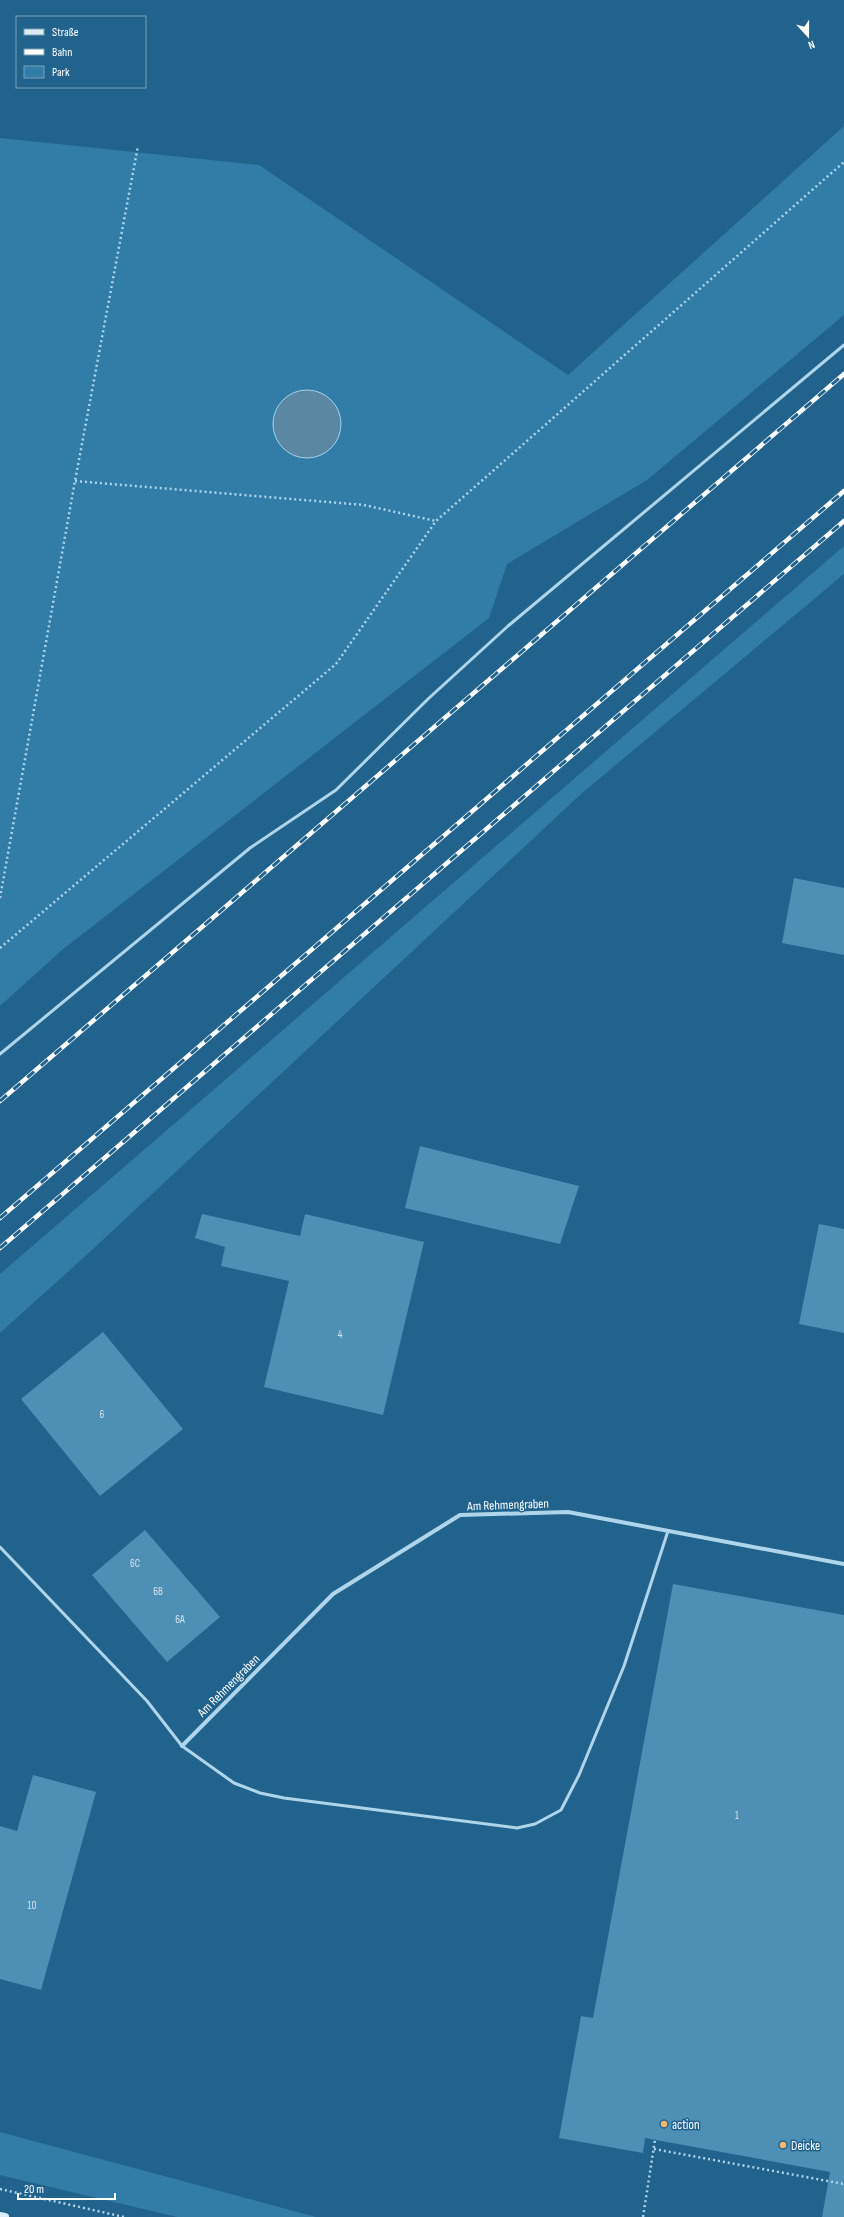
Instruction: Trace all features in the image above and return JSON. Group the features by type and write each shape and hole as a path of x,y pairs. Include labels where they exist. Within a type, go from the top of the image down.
{"street":[{"name":"Am Rehmengraben","path":"182,1746 333,1594 460,1515 568,1512 844,1564"},
{"path":"0,2216 5,2217"}],"lane":[{"path":"0,1054 250,848 336,790 428,699 508,626 844,345"},
{"path":"0,1547 147,1701 182,1746 234,1783 260,1793 284,1798 517,1828 535,1824 561,1810 579,1775 624,1666 668,1531"}],"path":[{"path":"0,898 75,481 138,146"},
{"path":"0,948 336,664 436,520 844,162"},
{"path":"75,481 364,504 436,520"},
{"path":"643,2217 655,2140"},
{"path":"654,2149 844,2184"},
{"path":"0,2189 124,2217"}],"green space":[{"path":"844,126 844,315 647,480 507,564 489,618 62,950 0,1006 0,138 259,165 568,375"},
{"path":"844,546 844,574 581,794 92,1250 0,1333 0,1274"},
{"path":"0,2132 316,2217 177,2217 0,2175"}],"shaded area":[{"path":"307,390 320,392 331,400 339,411 341,424 339,437 331,448 320,456 307,458 294,456 283,448 275,437 273,424 275,411 283,400 294,392"}],"building":[{"path":"794,878 844,888 844,955 782,943"},
{"path":"420,1146 579,1186 560,1244 405,1208"},
{"path":"202,1214 300,1236 305,1214 424,1242 383,1415 264,1387 289,1281 221,1266 225,1247 195,1238"},
{"path":"819,1224 844,1229 844,1333 799,1324"},
{"path":"103,1332 183,1429 100,1496 21,1399"},
{"path":"145,1530 220,1617 167,1662 92,1575"},
{"path":"673,1584 844,1615 844,2217 822,2217 830,2172 645,2138 643,2153 559,2138 581,2016 593,2018"},
{"path":"33,1775 96,1792 41,1990 0,1979 0,1826 17,1831"}],"railway":[{"path":"0,1101 844,374"},
{"path":"0,1218 844,491"},
{"path":"0,1248 844,521"}],"place":[{"name":"action","path":"664,2124"},
{"name":"Deicke","path":"783,2145"}]}
